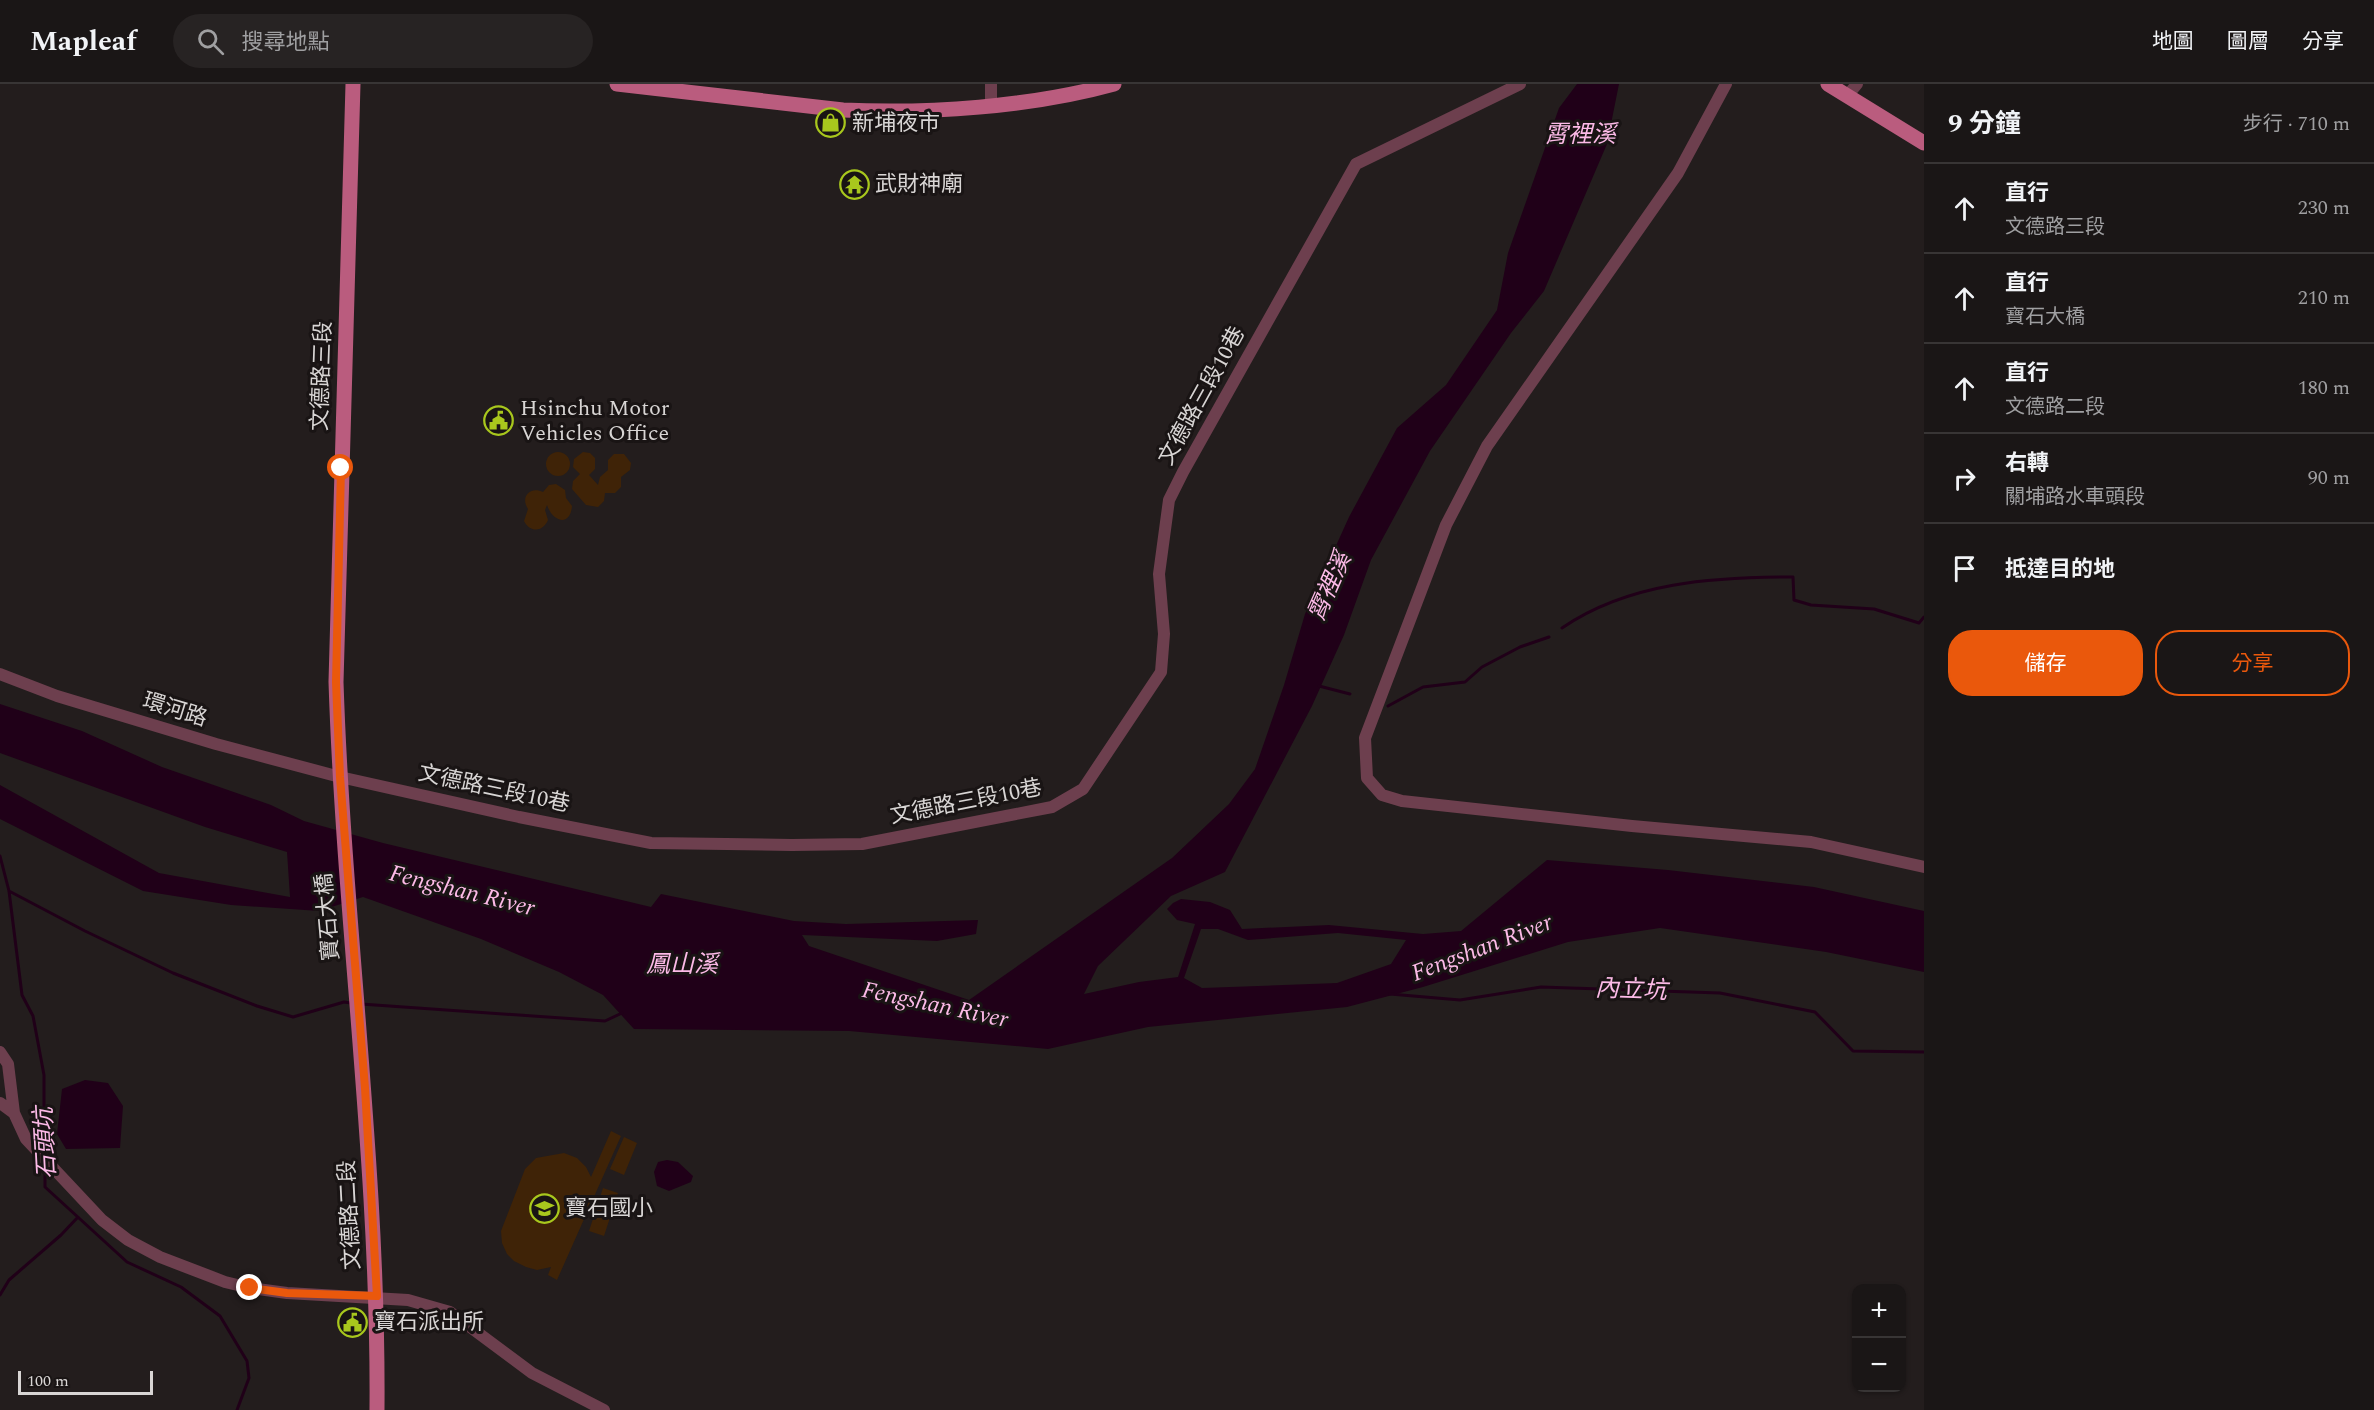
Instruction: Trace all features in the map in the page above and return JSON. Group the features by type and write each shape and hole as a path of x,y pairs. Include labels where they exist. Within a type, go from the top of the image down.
{"main road":[{"name":"文德路三段","path":"340,777 337,672 353,84"},
{"path":"617,84 688,88 867,111 991,105 1093,90 1114,84"},
{"path":"1828,84 1852,90 1924,143"},
{"name":"寶石大橋","path":"340,777 362,1054"},
{"name":"文德路二段","path":"362,1054 377,1296 377,1410"}],"street":[{"path":"991,84 991,105"},
{"name":"文德路三段10巷","path":"340,777 519,817 663,844 862,844 1052,807 1083,789 1161,672 1164,634 1159,574 1169,500 1356,164 1520,84"},
{"path":"1726,84 1678,173 1590,302 1528,384 1492,437 1446,525 1365,738 1367,778 1382,795 1402,801 1632,826 1811,842 1924,867"},
{"name":"環河路","path":"0,674 57,696 216,744 340,777"},
{"path":"0,1052 8,1064 14,1113 26,1139 102,1220 128,1240 160,1257 225,1282 267,1291 377,1296 416,1302 450,1312 532,1373 604,1410"},
{"path":"0,1103 14,1113"}],"shaded area":[{"path":"558,452 563,453 569,459 569,469 563,475 558,476 553,475 547,469 546,464 547,459 553,453"},
{"path":"583,452 590,453 595,458 595,469 589,475 598,485 600,477 608,470 608,460 614,454 624,454 631,463 630,470 621,477 621,487 615,493 605,493 604,501 598,507 586,505 572,489 573,481 580,474 573,467 574,459"},
{"path":"556,484 565,490 566,498 572,506 571,513 565,520 561,520 549,511 547,505 546,524 536,530 530,528 524,521 528,509 526,497 534,490 543,492 549,485"},
{"path":"611,1131 621,1136 557,1280 548,1275 551,1267 537,1270 514,1261 507,1254 502,1243 501,1231 525,1169 536,1158 564,1153 577,1158 586,1167 591,1177"},
{"path":"624,1137 637,1143 624,1175 610,1169"},
{"path":"603,1188 618,1193 604,1236 589,1231"}],"water":[{"name":"鳳山溪","path":"1577,84 1619,84 1607,144 1544,291 1511,333 1430,451 1371,560 1344,635 1312,706 1225,872 1171,896 1098,966 1084,994 1139,982 1178,977 1195,924 1177,920 1167,909 1181,899 1210,902 1230,910 1242,929 1329,925 1423,934 1461,931 1547,860 1668,870 1814,887 1924,911 1924,972 1826,952 1660,928 1568,942 1423,987 1347,1007 1148,1027 1048,1049 849,1031 634,1029 603,995 559,972 481,939 363,897 319,911 231,905 143,891 0,819 0,785 159,873 290,897 287,852 205,827 0,753 0,704 82,731 162,767 271,805 304,821 383,843 651,907 661,894 794,921 846,924 978,920 976,934 937,941 802,935 809,946 969,1000 1172,858 1229,804 1255,769 1284,685 1305,614 1349,517 1397,428 1446,385 1497,310 1508,253 1559,108","holes":["1201,929 1218,929 1248,940 1338,933 1406,940 1391,964 1337,983 1202,988 1184,978"]},
{"path":"85,1080 108,1083 123,1106 120,1148 66,1149 57,1134 62,1089"},
{"path":"667,1160 678,1162 693,1176 691,1182 669,1191 657,1186 654,1172 658,1162"}],"waterway":[{"path":"1562,628 1615,601 1644,592 1703,581 1763,577 1793,577 1794,600 1811,605 1874,609 1919,623 1924,617"},
{"path":"1388,706 1423,687 1465,682 1482,667 1520,647 1549,637"},
{"path":"1319,686 1350,694"},
{"name":"石頭坑","path":"0,856 9,891 22,995 33,1016 44,1075 44,1151"},
{"path":"9,891 173,973 257,1006 293,1017 344,1002 351,1003"},
{"name":"內立坑","path":"1390,994 1460,1000 1541,987 1720,993 1815,1012 1853,1051 1924,1052"},
{"path":"361,1004 605,1021 622,1013"},
{"name":"石頭坑","path":"45,1164 45,1187 127,1262 181,1287 220,1316 247,1361 249,1378 237,1410"},
{"path":"0,1295 9,1280 61,1235 78,1217"}],"place":[{"name":"新埔夜市","path":"831,123"},
{"name":"武財神廟","path":"854,184"},
{"name":"Hsinchu Motor Vehicles Office","path":"499,421"},
{"name":"寶石國小","path":"544,1208"},
{"name":"寶石派出所","path":"353,1322"}],"route":[{"path":"250,1288 287,1293 377,1296 365,1088 340,777 336,682 341,468"}],"water label":[{"name":"霄裡溪","path":"1580,135"},
{"name":"霄裡溪","path":"1330,587"},
{"name":"Fengshan River","path":"462,891"},
{"name":"Fengshan River","path":"1482,948"},
{"name":"Fengshan River","path":"935,1005"}]}
